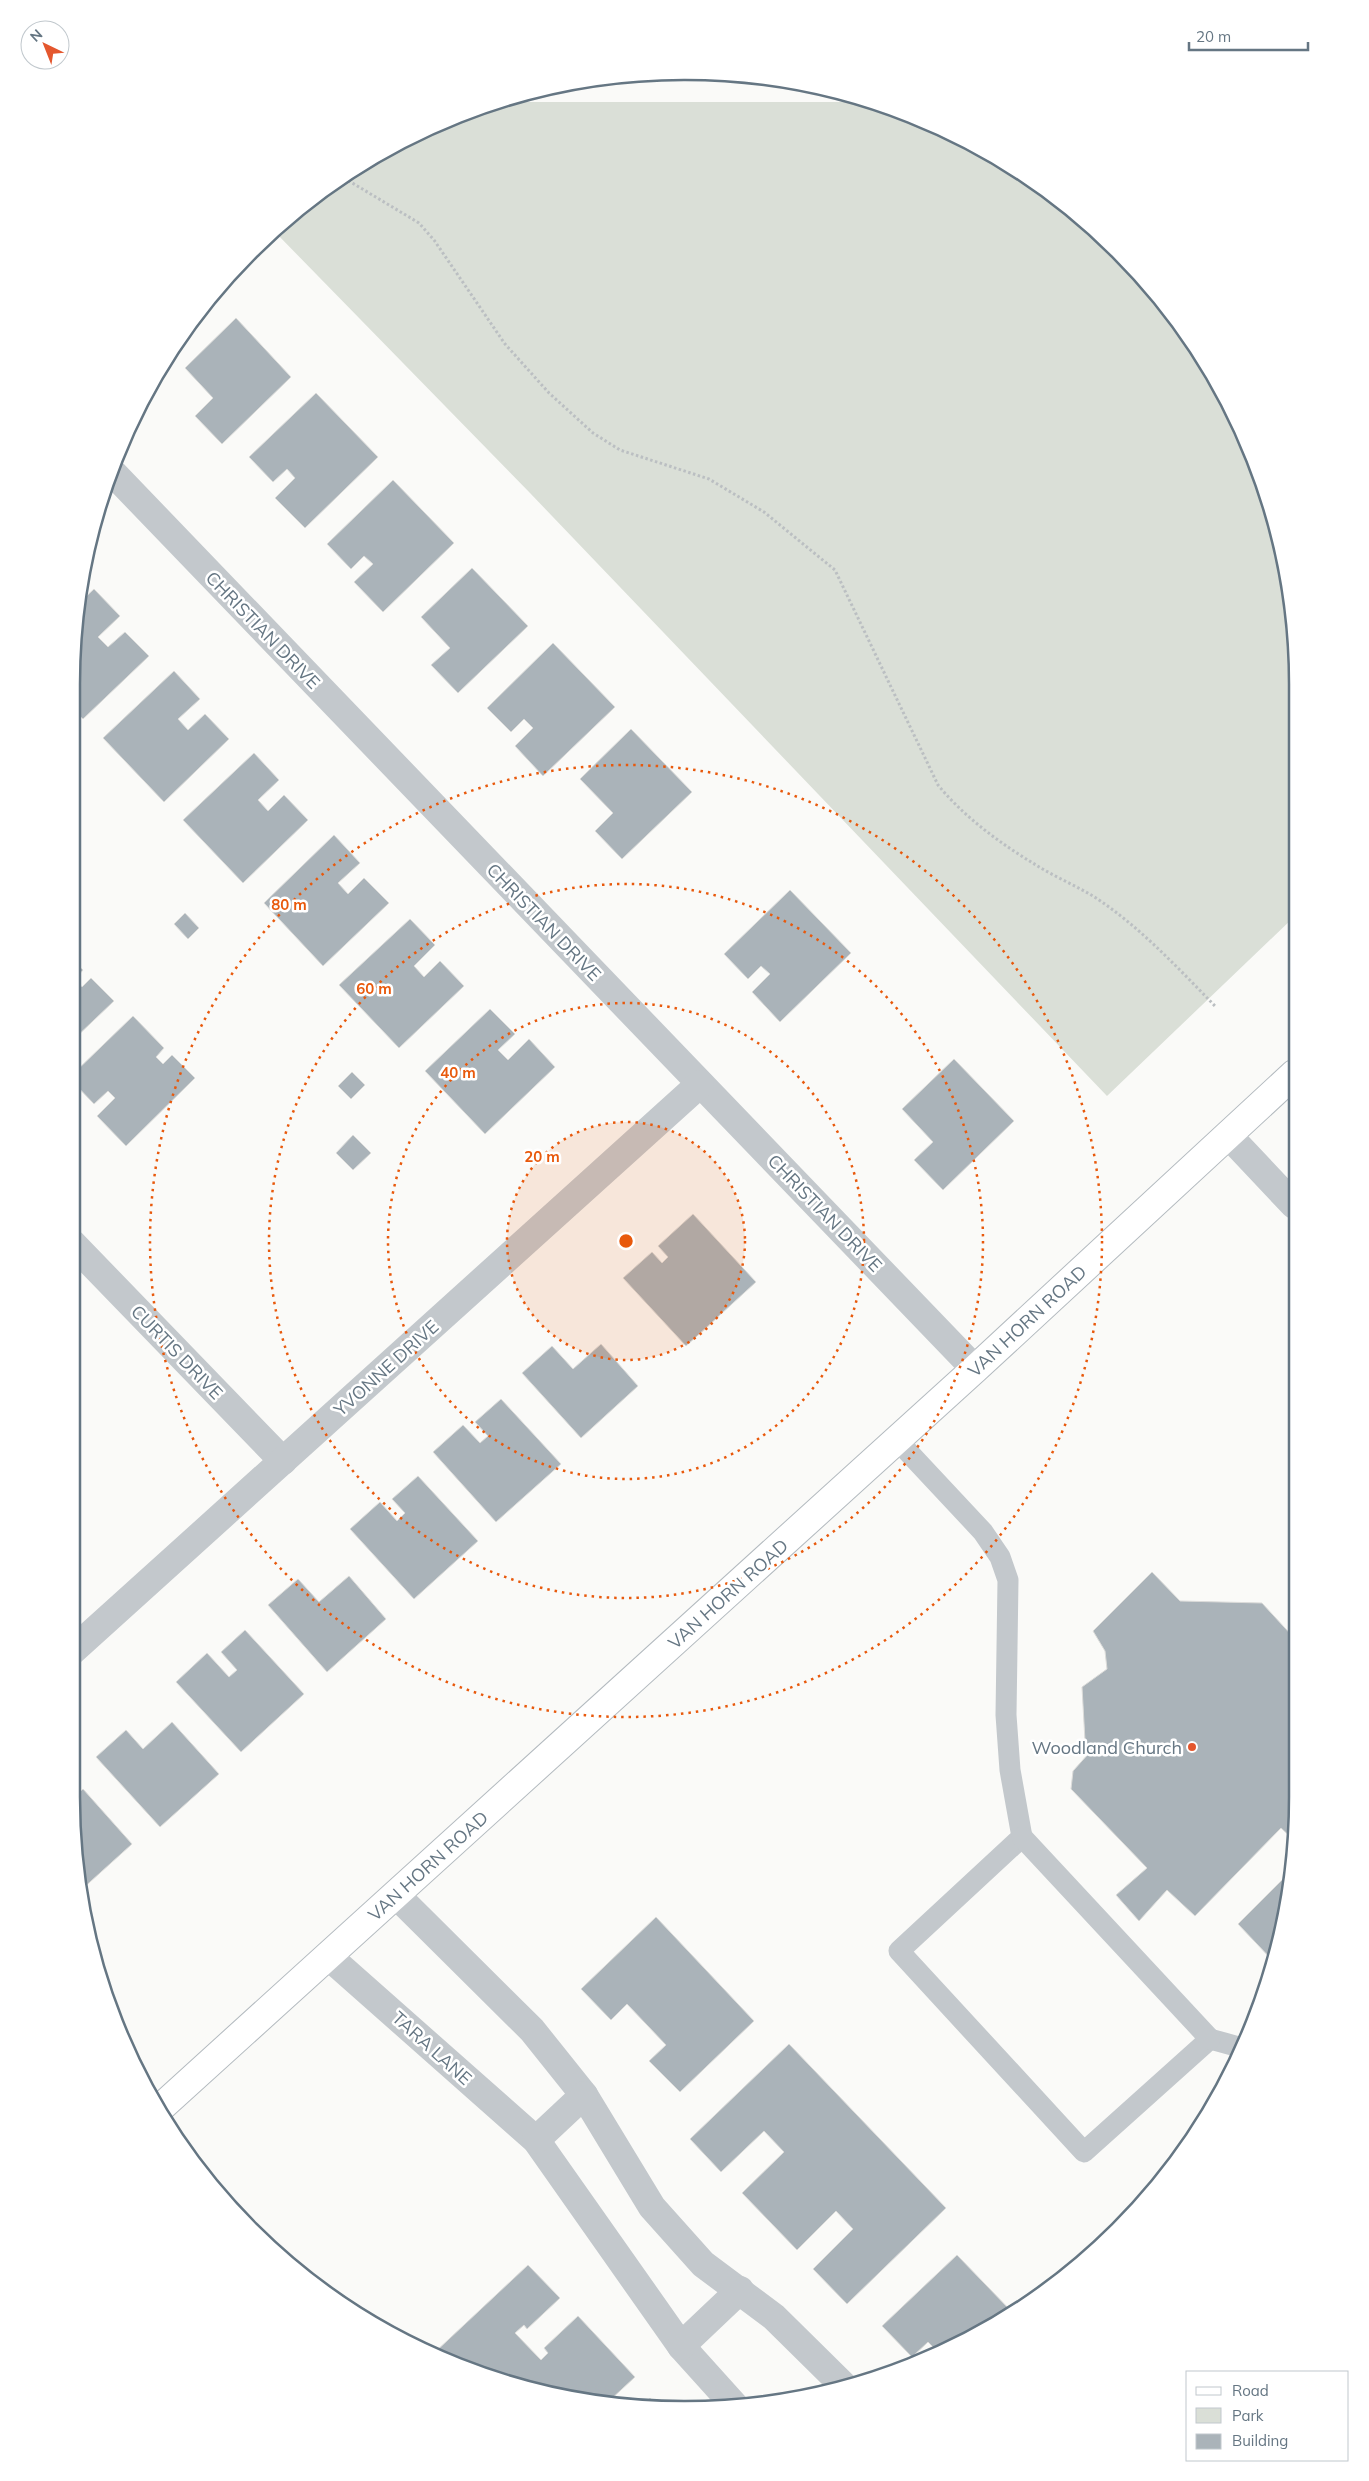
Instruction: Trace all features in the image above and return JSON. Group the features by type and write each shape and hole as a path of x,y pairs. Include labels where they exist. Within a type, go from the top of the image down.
{"main road":[{"name":"VAN HORN ROAD","path":"164,2104 975,1369 1289,1079"}],"street":[{"name":"CHRISTIAN DRIVE","path":"117,477 975,1369"},
{"name":"YVONNE DRIVE","path":"80,1644 700,1084"},
{"path":"1228,1135 1289,1199"},
{"name":"CURTIS DRIVE","path":"80,1251 283,1461"},
{"path":"396,1895 532,2030 584,2095 652,2208 703,2264 774,2317 838,2381"},
{"name":"TARA LANE","path":"328,1956 536,2140 681,2346 729,2399"},
{"path":"536,2140 584,2095"},
{"path":"681,2346 740,2290"}],"lane":[{"path":"897,1440 983,1532 1000,1557 1008,1580 1006,1715 1010,1770 1022,1837 1210,2040 1235,2047"},
{"path":"1022,1837 898,1951 1084,2152 1210,2040"}],"path":[{"path":"350,182 418,223 434,240 506,344 549,393 593,433 620,450 709,479 764,512 835,570 938,786 950,800 972,819 1034,864 1096,899 1137,931 1215,1006"}],"green space":[{"path":"525,102 844,102 879,112 916,126 952,142 987,161 1052,205 1083,230 1139,286 1187,349 1208,382 1227,417 1243,453 1257,490 1268,528 1284,606 1288,645 1289,922 1107,1096 530,493 279,236 317,205 382,161 417,142 453,126 490,112"}],"building":[{"path":"236,318 291,377 222,444 195,416 213,398 185,368"},
{"path":"316,393 378,457 305,528 275,498 295,478 287,469 273,482 249,457"},
{"path":"393,480 454,543 383,612 354,582 373,564 364,556 351,569 327,544"},
{"path":"472,568 528,626 458,693 431,665 450,648 421,617"},
{"path":"94,589 120,616 98,637 108,647 125,632 149,656 83,719 80,716 81,645 87,596"},
{"path":"553,643 615,707 543,776 515,746 533,728 524,719 511,732 487,708"},
{"path":"174,671 200,699 178,719 188,730 205,714 229,739 164,802 103,738"},
{"path":"631,729 692,792 622,859 595,831 613,813 580,779"},
{"path":"254,753 279,780 258,800 268,811 284,795 308,820 243,883 183,820"},
{"path":"334,835 360,863 338,883 348,894 364,878 389,903 323,966 264,903"},
{"path":"790,890 851,953 780,1022 752,992 770,974 761,966 748,979 724,954"},
{"path":"185,913 199,928 188,939 174,924"},
{"path":"410,919 435,945 414,966 424,977 440,961 464,986 399,1048 339,985"},
{"path":"91,978 114,1001 80,1033 80,985 82,987"},
{"path":"490,1009 515,1034 498,1050 508,1060 529,1039 555,1067 485,1134 425,1071"},
{"path":"133,1016 164,1048 156,1057 163,1064 172,1055 195,1078 126,1146 97,1116 115,1098 108,1091 94,1104 80,1089 80,1067"},
{"path":"954,1059 1014,1121 943,1190 914,1160 933,1142 902,1109"},
{"path":"352,1072 365,1085 351,1099 338,1086"},
{"path":"353,1135 371,1153 353,1170 336,1153"},
{"path":"693,1214 756,1282 686,1346 623,1278 652,1252 662,1263 668,1257 658,1246"},
{"path":"601,1344 638,1386 581,1438 522,1373 552,1346 573,1369"},
{"path":"501,1399 561,1464 496,1522 433,1452 463,1425 480,1443 488,1436 475,1422"},
{"path":"418,1476 478,1541 414,1599 350,1529 380,1502 397,1521 405,1513 392,1499"},
{"name":"Woodland Church","path":"1152,1572 1180,1601 1262,1603 1289,1632 1288,1835 1281,1828 1195,1916 1167,1890 1139,1921 1116,1895 1147,1868 1071,1789 1073,1771 1090,1752 1085,1741 1082,1687 1107,1669 1105,1651 1093,1631"},
{"path":"349,1576 386,1619 327,1672 268,1605 298,1579 319,1602"},
{"path":"245,1630 304,1694 241,1752 176,1682 207,1653 229,1677 237,1670 221,1652"},
{"path":"172,1722 219,1774 160,1827 96,1757 126,1730 143,1749"},
{"path":"83,1789 132,1844 87,1885 81,1836 80,1792"},
{"path":"1283,1879 1267,1955 1238,1924"},
{"path":"656,1917 754,2021 680,2092 649,2061 666,2045 627,2004 611,2020 581,1989"},
{"path":"789,2044 946,2208 847,2304 813,2269 853,2229 836,2211 797,2250 742,2193 784,2152 764,2131 721,2172 690,2139"},
{"path":"957,2255 1007,2307 987,2320 933,2347 928,2342 912,2357 882,2326"},
{"path":"528,2265 560,2298 527,2329 524,2325 515,2333 541,2360 548,2353 544,2348 578,2316 635,2377 614,2397 606,2396 528,2380 490,2369 439,2349"}],"place":[{"name":"Woodland Church","path":"1192,1747"}]}
